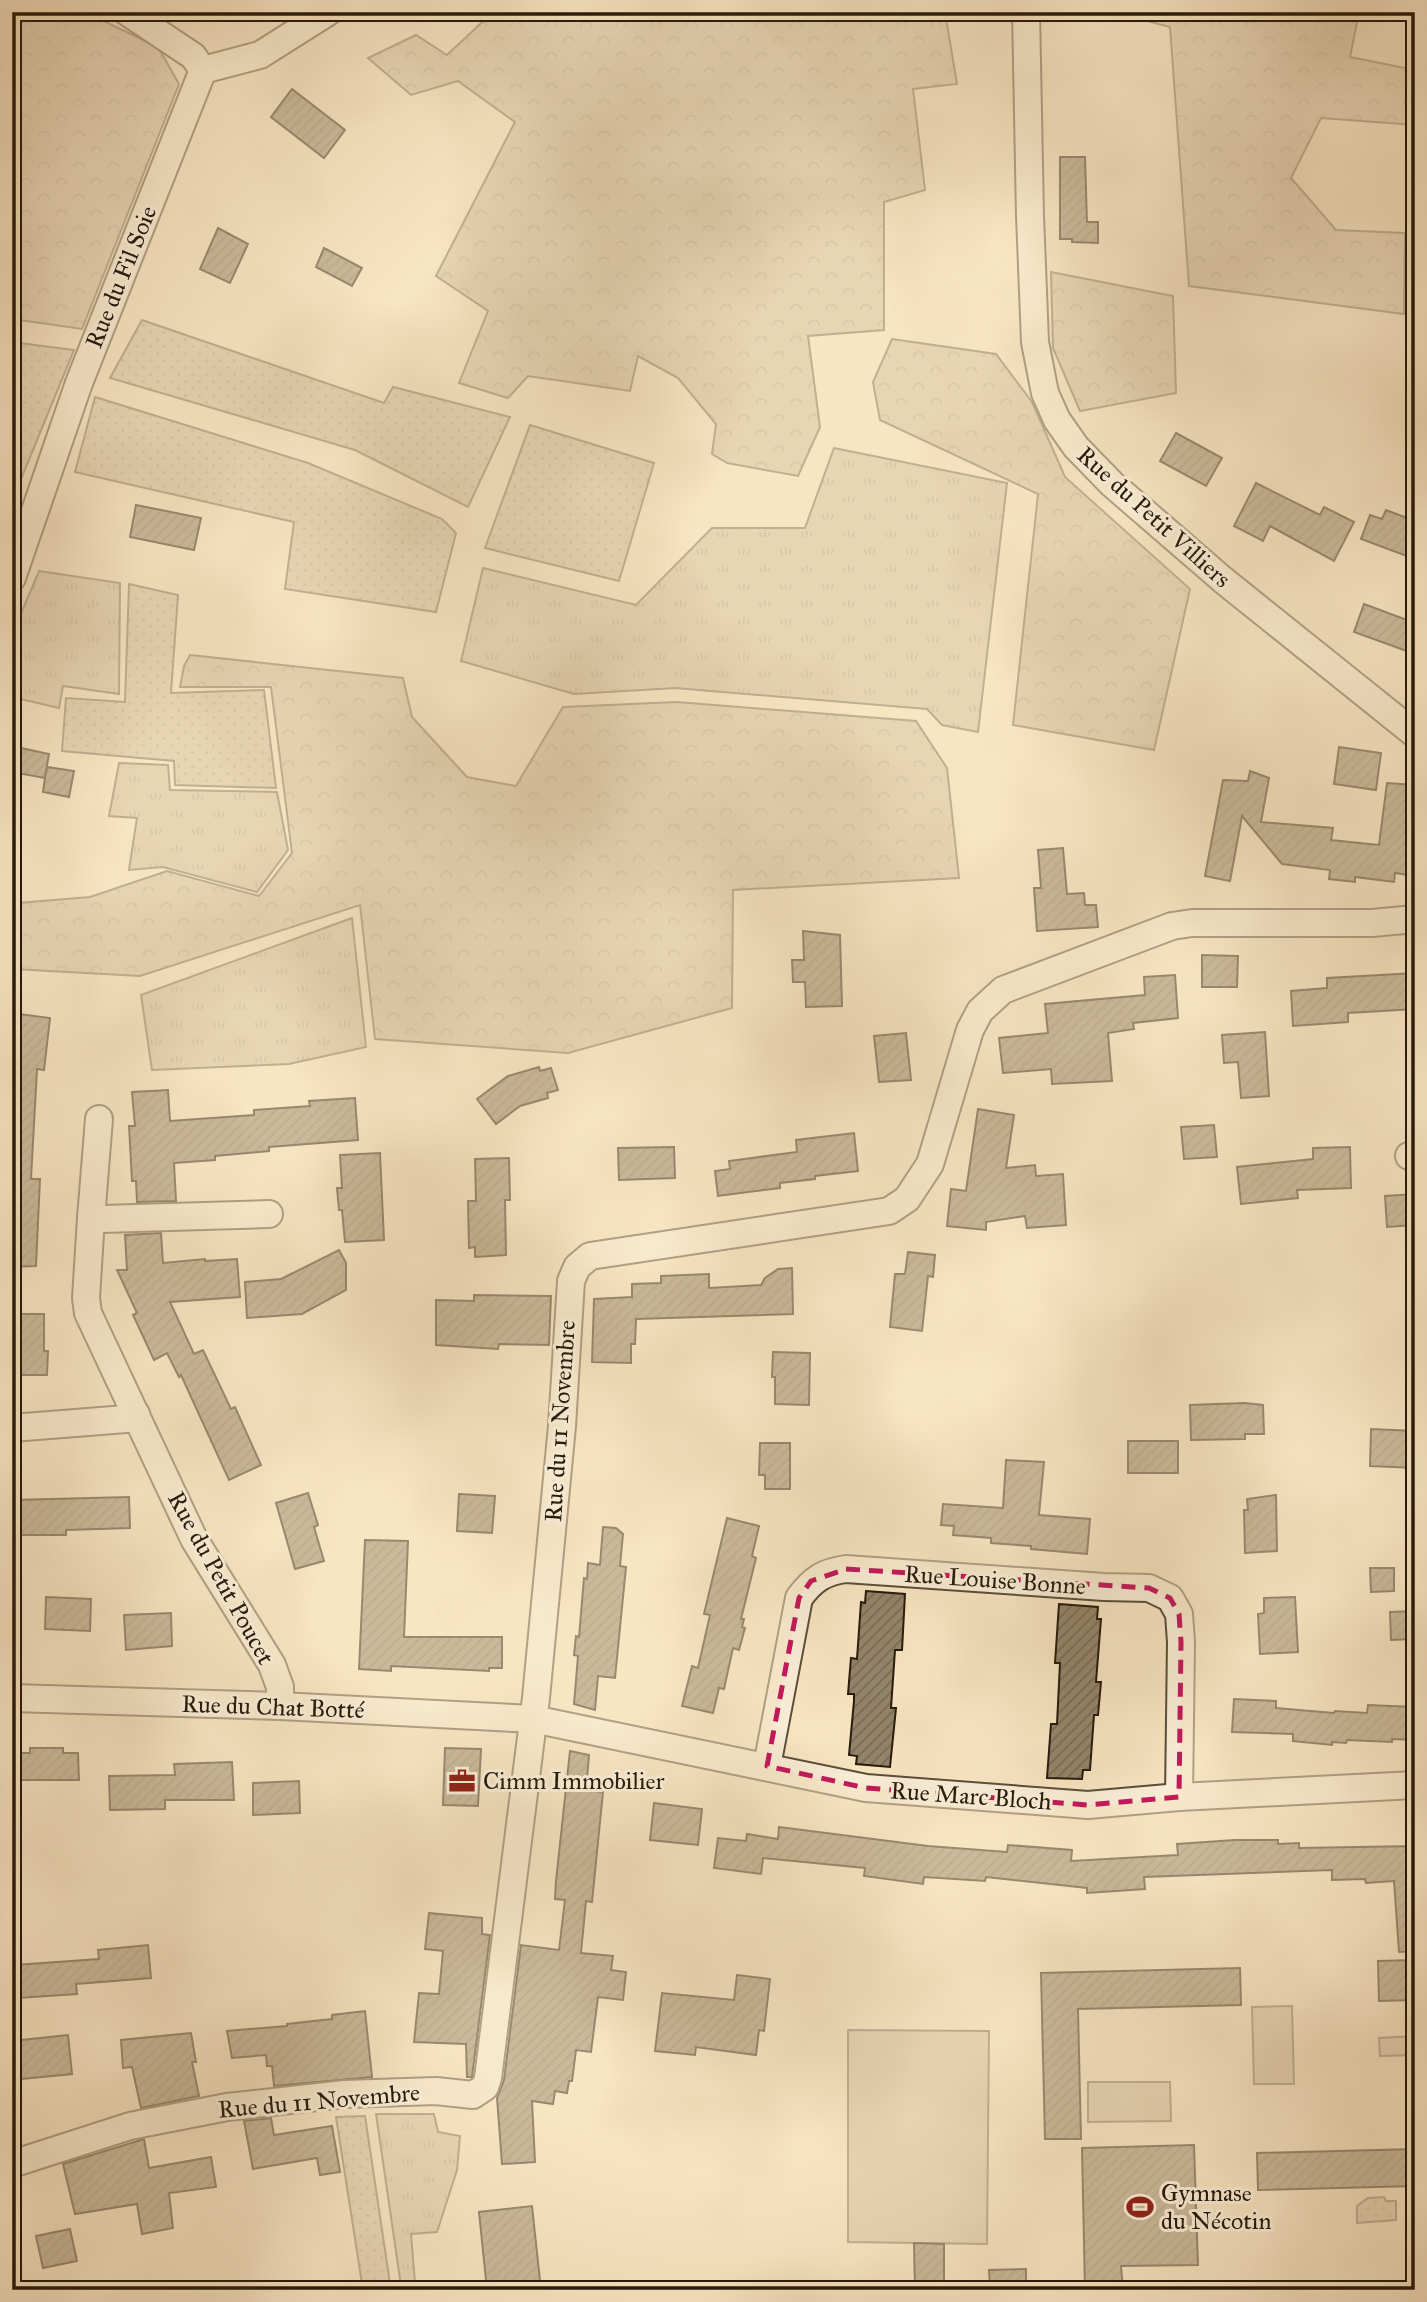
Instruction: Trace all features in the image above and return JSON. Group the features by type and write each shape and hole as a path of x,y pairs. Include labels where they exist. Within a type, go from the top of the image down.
{"street":[{"path":"127,12 193,55 203,70 260,55 328,12"},
{"name":"Rue du Petit Villiers","path":"1027,12 1035,342 1045,393 1057,420 1076,447 1112,484 1223,580 1415,734"},
{"name":"Rue du Fil Soie","path":"12,578 79,383 203,70"},
{"name":"Rue du 11 Novembre","path":"12,2164 130,2126 227,2107 345,2094 436,2091 467,2096 477,2094 485,2087 533,1719 562,1426 571,1281 577,1267 590,1256 889,1211 907,1199 930,1164 970,1030 980,1011 1003,990 1172,926 1192,923 1371,923 1415,919"},
{"name":"Rue du Petit Poucet","path":"99,1119 86,1298 88,1312 194,1539 272,1665 280,1687 280,1706"},
{"path":"91,1217 102,1219 269,1214"},
{"path":"12,1428 126,1419 136,1414"},
{"name":"Rue Louise Bonne","path":"767,1766 799,1598 811,1581 828,1572 846,1569 1149,1588 1170,1598 1179,1614 1179,1797"},
{"name":"Rue du Chat Botté","path":"12,1698 280,1706 533,1719"},
{"name":"Rue Marc Bloch","path":"533,1719 866,1788 1088,1805 1179,1797 1415,1785"}],"highlighted area":[{"path":"846,1569 1149,1588 1170,1598 1179,1614 1181,1642 1179,1797 1088,1805 866,1788 767,1766 799,1598 811,1581"}],"green space":[{"path":"12,12 85,12 158,47 179,84 82,329 12,319"},
{"path":"493,12 945,12 957,84 913,89 925,190 884,202 884,330 808,336 820,427 798,476 727,463 712,454 716,424 678,378 638,356 630,391 528,376 508,398 459,383 488,311 436,276 515,122 458,81 411,95 368,58 416,35 447,55"},
{"path":"1113,12 1359,12 1350,57 1415,70 1415,125 1321,118 1291,178 1336,230 1405,233 1404,314 1189,286 1170,27"},
{"path":"1051,272 1173,296 1176,393 1080,411 1053,348"},
{"path":"142,320 384,403 393,387 510,417 468,507 355,450 110,378"},
{"path":"892,339 996,354 1032,402 1065,477 1190,589 1154,750 1013,725 1038,494 880,420 873,382"},
{"path":"12,342 74,350 19,484 12,482"},
{"path":"95,397 308,463 442,519 456,533 436,612 285,589 294,522 75,472"},
{"path":"530,425 654,463 619,581 485,548"},
{"path":"834,448 1007,483 978,732 942,725 927,709 675,688 574,694 461,661 483,568 636,605 712,528 805,528"},
{"path":"39,571 120,583 119,694 63,686 59,708 12,697 12,635"},
{"path":"129,584 178,595 171,693 264,690 276,788 175,785 174,761 62,751 66,698 125,702"},
{"path":"190,655 403,678 412,717 467,777 516,786 563,707 677,702 916,721 947,768 959,878 733,890 732,1008 568,1053 375,1039 360,905 140,976 13,969 18,903 90,897 167,871 259,896 292,853 271,687 180,687 184,666"},
{"path":"119,763 168,765 170,790 277,792 288,850 257,892 163,867 129,870 137,818 109,816"},
{"path":"352,918 366,1047 289,1064 152,1070 141,995"},
{"path":"1292,2006 1294,2084 1254,2084 1252,2007"},
{"path":"848,2030 989,2031 987,2244 848,2242"},
{"path":"1415,2036 1415,2055 1380,2056 1379,2038"},
{"path":"1088,2082 1170,2082 1171,2121 1088,2122"},
{"path":"376,2114 434,2114 438,2132 460,2136 457,2170 437,2232 411,2234 415,2283 401,2286"},
{"path":"365,2116 391,2290 363,2290 336,2117"},
{"path":"1384,2197 1386,2201 1396,2201 1396,2220 1357,2223 1357,2206 1368,2198"}],"building":[{"path":"292,89 345,130 324,158 271,117"},
{"path":"1060,157 1085,157 1087,222 1098,222 1098,243 1060,239"},
{"path":"218,228 248,244 230,283 200,269"},
{"path":"324,248 362,268 352,286 316,267"},
{"path":"1176,433 1222,458 1206,486 1160,461"},
{"path":"1256,483 1320,515 1324,507 1354,522 1334,561 1270,526 1263,541 1234,526"},
{"path":"136,505 201,518 194,550 130,537"},
{"path":"1386,510 1415,521 1415,559 1361,539 1370,515 1382,519"},
{"path":"1364,604 1415,623 1415,654 1354,632"},
{"path":"12,746 49,754 45,777 47,767 74,771 69,797 43,792 45,778 12,772"},
{"path":"1339,747 1381,753 1376,790 1334,784"},
{"path":"1250,771 1269,778 1261,822 1333,828 1331,840 1379,845 1387,783 1415,785 1415,876 1395,873 1394,882 1355,877 1355,882 1329,879 1330,870 1282,864 1242,816 1230,881 1205,876 1223,780 1248,781"},
{"path":"1063,848 1067,894 1084,893 1085,905 1096,905 1098,927 1037,931 1034,888 1041,888 1038,850"},
{"path":"803,931 840,935 842,1006 806,1007 805,982 793,982 792,960 804,960"},
{"path":"1202,955 1238,956 1237,987 1202,987"},
{"path":"1415,973 1415,1009 1348,1013 1348,1022 1293,1026 1291,991 1327,988 1327,978"},
{"path":"1175,975 1178,1018 1133,1023 1134,1029 1108,1033 1112,1081 1052,1084 1051,1069 1003,1073 999,1038 1048,1033 1045,1004 1145,995 1144,977"},
{"path":"19,1014 50,1018 44,1070 37,1069 31,1179 40,1179 36,1266 12,1267 12,1070"},
{"path":"1265,1032 1269,1096 1241,1098 1238,1062 1224,1063 1222,1035"},
{"path":"906,1033 911,1080 879,1082 874,1036"},
{"path":"539,1067 540,1071 551,1068 558,1090 547,1093 548,1098 520,1106 496,1124 477,1099 508,1076"},
{"path":"168,1090 170,1121 254,1115 254,1110 310,1106 309,1101 355,1098 358,1140 269,1147 269,1151 215,1156 215,1160 174,1163 176,1201 137,1202 136,1181 132,1181 129,1126 135,1126 132,1092"},
{"path":"978,1109 1014,1115 1006,1168 1035,1165 1036,1176 1063,1174 1066,1225 1027,1228 1025,1216 986,1222 986,1230 947,1226 951,1189 966,1191"},
{"path":"1214,1125 1217,1157 1184,1159 1181,1127"},
{"path":"854,1133 858,1171 780,1183 780,1188 718,1196 715,1171 730,1169 729,1161 797,1152 796,1140"},
{"path":"674,1147 675,1178 619,1180 618,1148"},
{"path":"1350,1147 1351,1188 1297,1190 1298,1198 1241,1204 1237,1167 1313,1159 1313,1148"},
{"path":"380,1153 384,1240 345,1242 337,1188 342,1188 340,1155"},
{"path":"509,1158 510,1200 505,1200 506,1255 475,1257 475,1247 469,1248 468,1201 476,1201 475,1159"},
{"path":"1415,1194 1415,1225 1387,1227 1385,1196"},
{"path":"161,1233 163,1263 237,1259 240,1297 170,1302 194,1354 203,1350 231,1409 235,1407 261,1465 229,1480 181,1375 179,1377 167,1353 154,1360 133,1315 137,1313 117,1270 127,1270 125,1235"},
{"path":"339,1250 346,1263 346,1290 302,1314 247,1318 245,1282 281,1279"},
{"path":"908,1252 935,1255 933,1277 928,1276 922,1331 890,1327 895,1274 905,1274"},
{"path":"792,1268 793,1314 636,1319 635,1344 631,1344 631,1363 592,1362 594,1299 632,1297 632,1284 661,1283 661,1276 709,1274 709,1288 761,1285 765,1278 778,1269"},
{"path":"474,1295 551,1296 549,1345 499,1344 498,1349 436,1345 436,1300 474,1301"},
{"path":"12,1314 44,1314 44,1351 48,1351 47,1375 12,1375"},
{"path":"773,1352 810,1353 809,1405 775,1404"},
{"path":"1190,1405 1263,1405 1264,1434 1245,1434 1245,1439 1191,1440"},
{"path":"1371,1429 1415,1431 1415,1468 1370,1466"},
{"path":"1128,1441 1178,1441 1178,1473 1128,1473"},
{"path":"760,1443 790,1443 790,1489 765,1489 765,1475 759,1475"},
{"path":"1006,1460 1044,1462 1039,1515 1090,1519 1087,1554 991,1543 991,1538 953,1535 954,1526 941,1525 943,1504 1003,1508"},
{"path":"308,1493 318,1525 314,1527 324,1561 295,1569 276,1503"},
{"path":"459,1494 495,1496 492,1533 457,1531"},
{"path":"1276,1495 1277,1551 1245,1553 1244,1510 1248,1510 1247,1499"},
{"path":"129,1497 130,1528 66,1530 66,1535 12,1535 12,1500"},
{"path":"727,1518 759,1526 752,1556 756,1558 741,1619 744,1619 742,1627 745,1628 739,1650 733,1648 724,1689 719,1688 713,1713 682,1706 692,1666 698,1668 710,1615 704,1614"},
{"path":"603,1527 616,1528 623,1534 620,1566 626,1567 615,1678 598,1676 595,1710 574,1704 578,1656 574,1655 576,1636 579,1637 584,1578 587,1579 588,1563 600,1565"},
{"path":"365,1540 408,1541 404,1637 502,1637 502,1668 489,1668 489,1671 391,1666 391,1671 359,1669"},
{"path":"1370,1568 1394,1568 1394,1591 1371,1592"},
{"path":"866,1591 905,1594 902,1650 895,1650 891,1708 896,1708 890,1767 856,1764 857,1756 849,1755 854,1701 854,1694 848,1694 851,1658 857,1659 861,1602 865,1603"},
{"path":"46,1597 91,1599 90,1631 45,1629"},
{"path":"1295,1597 1298,1652 1260,1654 1258,1614 1264,1613 1264,1598"},
{"path":"1059,1604 1098,1607 1097,1619 1101,1619 1096,1682 1101,1682 1098,1715 1094,1715 1090,1770 1083,1770 1082,1779 1047,1778 1051,1724 1057,1724 1060,1663 1055,1663"},
{"path":"1415,1611 1415,1639 1391,1640 1390,1612"},
{"path":"171,1613 172,1646 126,1650 124,1615"},
{"path":"1234,1699 1276,1701 1276,1708 1334,1713 1367,1713 1368,1705 1415,1707 1415,1740 1347,1740 1346,1743 1332,1742 1332,1745 1293,1741 1293,1734 1232,1732"},
{"path":"30,1748 63,1748 63,1753 78,1753 79,1780 18,1780 18,1753 30,1753"},
{"path":"445,1748 481,1749 478,1806 443,1805"},
{"path":"570,1751 589,1755 586,1790 603,1792 592,1902 586,1901 581,1953 613,1956 611,1970 626,1972 623,2000 598,1997 591,2052 576,2050 572,2081 569,2081 567,2093 555,2091 553,2104 532,2101 535,2162 502,2164 497,2098 504,2080 521,1945 559,1950 565,1900 555,1899"},
{"path":"232,1762 234,1800 165,1800 165,1809 110,1810 109,1776 175,1775 174,1764"},
{"path":"299,1781 300,1813 253,1815 253,1783"},
{"path":"654,1803 702,1809 698,1845 650,1840"},
{"path":"779,1827 928,1846 1007,1852 1008,1845 1072,1850 1071,1861 1178,1855 1177,1844 1235,1840 1278,1840 1278,1844 1299,1843 1299,1848 1415,1846 1415,1951 1399,1952 1394,1881 1366,1883 1365,1879 1332,1880 1332,1870 1144,1877 1145,1889 1087,1893 1087,1888 986,1877 985,1881 924,1877 923,1884 864,1876 865,1868 763,1858 761,1874 714,1868 718,1838 746,1841 747,1834 778,1839"},
{"path":"429,1913 482,1918 482,1934 490,1935 472,2077 467,2077 466,2044 414,2042 419,1993 439,1994 443,1951 425,1949"},
{"path":"148,1945 151,1978 76,1984 77,1994 18,1998 15,1965 99,1959 98,1950"},
{"path":"1415,1960 1415,2000 1379,2001 1378,1961"},
{"path":"1240,1968 1241,2005 1078,2009 1081,2139 1045,2139 1041,1973"},
{"path":"737,1975 770,1979 764,2031 759,2030 756,2055 696,2047 695,2055 655,2051 662,1993 734,2000"},
{"path":"365,2011 372,2077 274,2086 272,2066 267,2066 266,2055 232,2058 227,2031 287,2026 332,2019 332,2015"},
{"path":"191,2033 196,2062 192,2062 199,2096 141,2108 132,2067 123,2068 121,2040"},
{"path":"68,2035 72,2074 12,2080 12,2041"},
{"path":"271,2118 274,2135 332,2126 340,2172 320,2175 317,2158 253,2169 244,2121"},
{"path":"144,2139 149,2168 211,2157 216,2187 169,2193 173,2228 142,2234 137,2204 75,2214 63,2164"},
{"name":"Gymnase du Nécotin","path":"1194,2145 1198,2265 1121,2266 1123,2290 1085,2290 1082,2148"},
{"path":"1415,2149 1415,2186 1258,2190 1257,2153"},
{"path":"532,2206 541,2290 487,2290 479,2212"},
{"path":"70,2229 77,2261 43,2268 36,2236"},
{"path":"914,2243 944,2244 944,2290 915,2290"},
{"path":"1026,2269 1026,2290 990,2290 989,2270"}],"place":[{"name":"Cimm Immobilier","path":"462,1781"},
{"name":"Gymnase du Nécotin","path":"1140,2207"}]}
